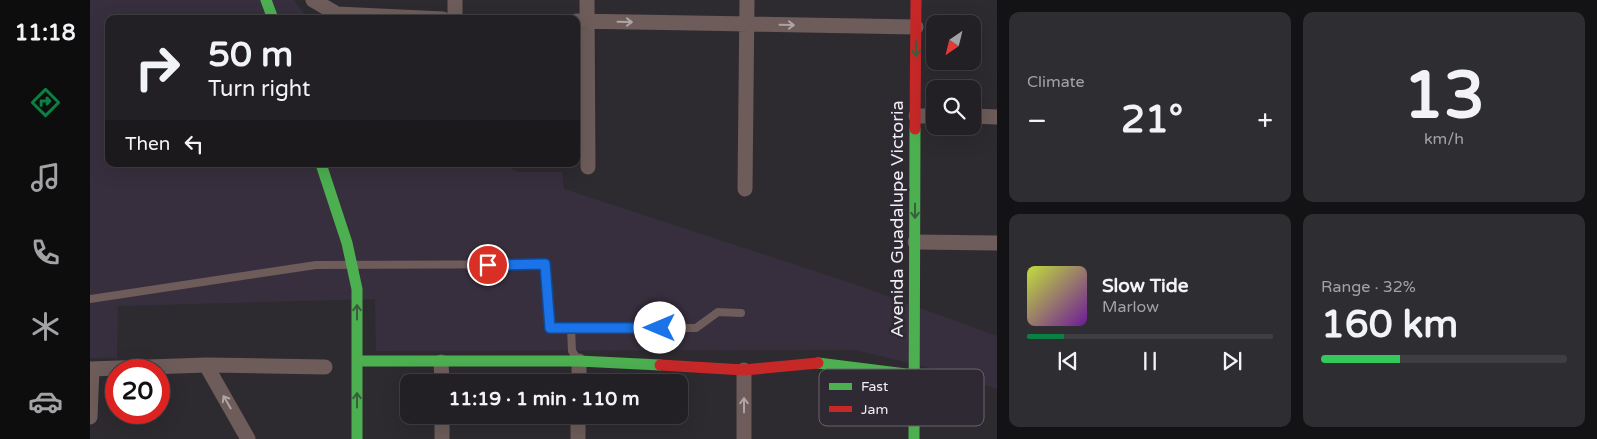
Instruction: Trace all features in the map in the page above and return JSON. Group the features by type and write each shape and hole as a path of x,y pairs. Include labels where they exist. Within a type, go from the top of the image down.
{"street":[{"path":"266,0 272,15"},
{"path":"313,0 337,14 358,15"},
{"path":"454,15 455,0"},
{"path":"587,0 582,22 588,166"},
{"path":"745,189 747,0"},
{"name":"Avenida Guadalupe Victoria","path":"914,369 916,0"},
{"path":"582,22 916,27"},
{"path":"916,116 926,116"},
{"path":"981,116 997,117"},
{"path":"322,167 347,243 357,289 357,439"},
{"path":"915,242 997,243"},
{"path":"357,361 579,361 744,370 813,362 867,369"},
{"path":"579,361 579,374"},
{"path":"441,362 442,374"},
{"path":"90,417 91,369 206,365 325,367"},
{"path":"206,365 248,439"},
{"path":"744,370 744,439"},
{"path":"442,424 442,439"},
{"path":"578,424 578,439"},
{"name":"Avenida Guadalupe Victoria","path":"914,426 914,439"}],"lane":[{"path":"90,299 316,265 545,264 550,328 696,328 718,312 741,313"},
{"path":"571,328 572,351 579,361"}],"shaded area":[{"path":"90,0 294,0 305,15 105,15 105,167 511,167 511,169 517,172 562,172 564,189 851,283 997,336 997,389 984,385 984,369 936,369 855,350 376,351 375,299 118,306 117,358 90,358"}],"traffic: fast":[{"path":"266,0 272,15"},
{"path":"914,369 915,129"},
{"path":"322,167 347,243 357,289 357,439"},
{"path":"357,361 579,361 660,365"},
{"path":"818,363 866,369"},
{"path":"914,426 914,439"}],"traffic: jam":[{"path":"915,129 916,0"},
{"path":"660,365 744,370 818,363"}],"route":[{"path":"488,265 545,264 550,328 660,328"}]}
